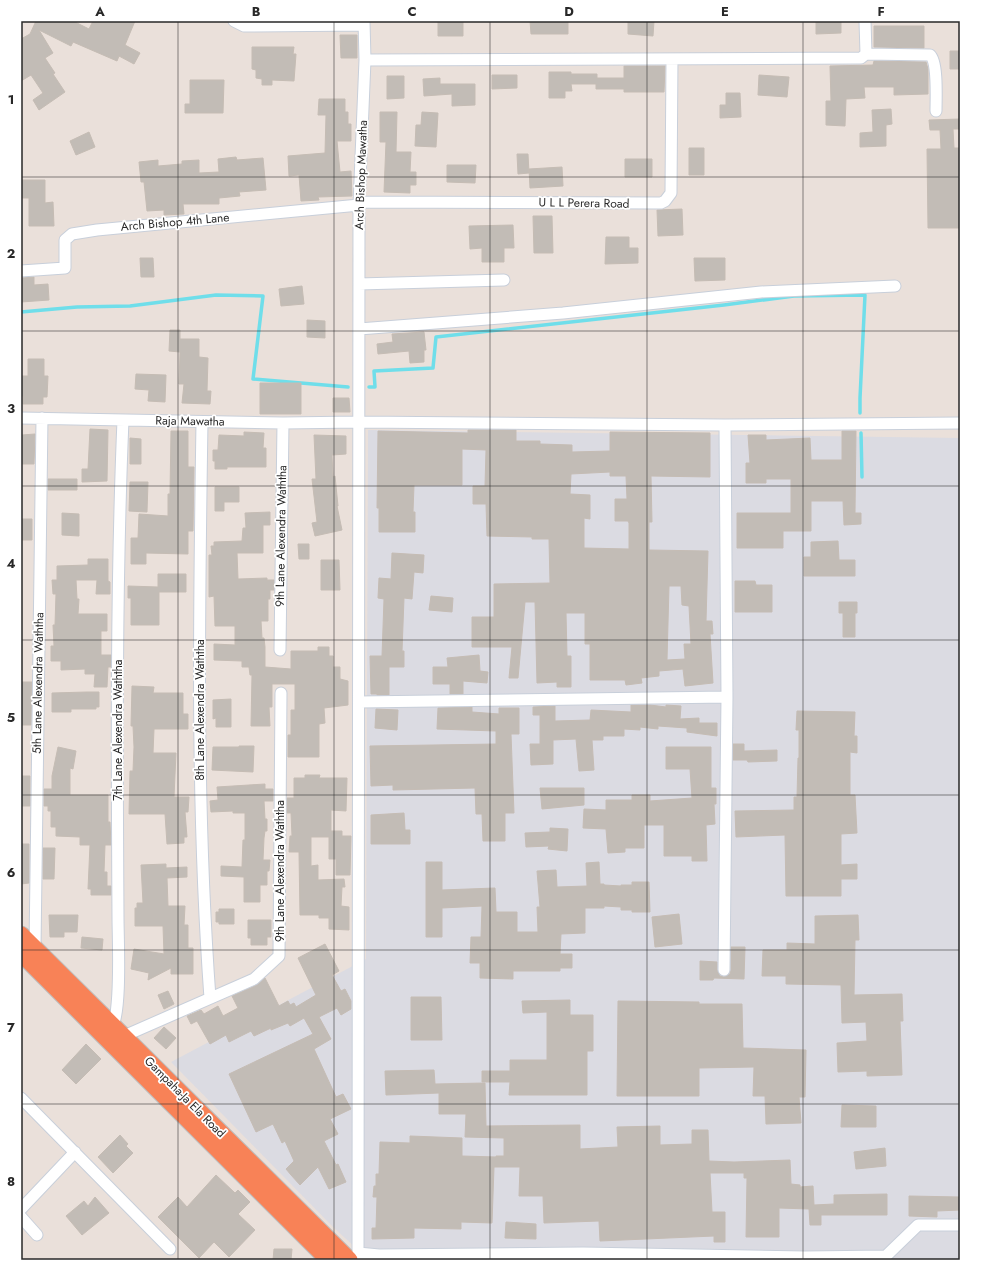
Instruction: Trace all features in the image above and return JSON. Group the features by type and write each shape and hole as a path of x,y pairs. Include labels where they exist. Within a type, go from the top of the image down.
{"highway":[{"name":"Gampaha-Ja Ela Road","path":"21,935 28,950 115,1036 329,1260"},
{"name":"Gampaha-Ja Ela Road","path":"115,1036 355,1258"}],"street":[{"path":"234,21 244,26 364,23"},
{"path":"865,21 866,54"},
{"name":"Arch Bishop Mawatha","path":"355,1258 359,702 359,204 365,60 364,23"},
{"path":"365,60 860,58 866,54 930,55 933,57 935,66 936,111"},
{"name":"U L L Perera Road","path":"359,204 661,203 665,201 671,193 672,59"},
{"name":"Arch Bishop 4th Lane","path":"21,271 65,268 65,240 72,234 97,230 359,204"},
{"path":"359,284 504,280"},
{"path":"359,329 563,313 761,292 895,286"},
{"name":"Raja Mawatha","path":"21,418 282,423 960,423"},
{"name":"5th Lane Alexendra Waththa","path":"28,950 42,418"},
{"name":"7th Lane Alexendra Waththa","path":"115,1036 118,972 118,651 120,488 123,420"},
{"name":"8th Lane Alexendra Waththa","path":"202,422 199,639 200,789 206,941 210,998"},
{"name":"9th Lane Alexendra Waththa","path":"280,650 282,423"},
{"path":"724,970 727,697 725,424"},
{"name":"9th Lane Alexendra Waththa","path":"115,1036 254,979 279,956 281,693"},
{"path":"359,702 727,697"},
{"path":"21,1098 170,1249"},
{"path":"21,1209 75,1152"},
{"path":"21,1218 37,1236"},
{"path":"355,1258 379,1255 583,1253 805,1257 886,1256 918,1225 960,1225"}],"shaded area":[{"path":"368,430 960,438 960,1260 369,1260 333,1227 171,1062 366,959"}],"building":[{"path":"36,21 73,21 89,29 93,21 135,21 125,45 140,53 134,64 119,56 117,61 73,42 71,46 39,30 53,53 45,58 55,73 53,74 65,92 39,110 33,100 43,93 31,75 21,81 21,39 30,34"},
{"path":"438,21 463,21 463,36 438,36"},
{"path":"530,21 568,21 568,34 531,34"},
{"path":"628,21 654,21 653,36 628,34"},
{"path":"816,21 841,21 841,33 816,34"},
{"path":"874,26 924,26 924,48 874,47"},
{"path":"340,35 357,35 357,58 341,58"},
{"path":"252,47 294,47 293,54 296,54 294,81 272,80 272,85 262,85 262,79 256,78 256,70 252,69"},
{"path":"950,51 960,51 960,69 950,69"},
{"path":"874,61 926,62 928,69 928,94 894,95 894,87 864,87 865,98 846,99 845,126 826,125 826,101 831,101 830,66 873,65"},
{"path":"624,66 665,66 664,92 624,92 624,89 596,89 596,84 571,84 572,91 565,91 565,98 549,98 549,72 597,74 597,78 624,78"},
{"path":"492,75 517,75 517,88 492,89"},
{"path":"759,75 789,77 787,97 758,95"},
{"path":"387,76 404,76 404,98 387,99"},
{"path":"440,78 440,84 475,84 475,105 452,106 452,94 424,96 423,79"},
{"path":"190,80 224,80 223,113 185,113 185,104 190,104"},
{"path":"726,93 740,93 741,117 720,118 720,105 726,105"},
{"path":"319,99 345,99 345,112 348,112 348,124 351,124 351,141 337,141 340,172 351,171 352,196 318,197 319,200 301,201 299,175 289,176 288,156 325,153 326,115 318,115"},
{"path":"891,109 892,124 886,125 886,146 860,147 860,133 873,132 872,110"},
{"path":"380,112 397,112 396,152 411,152 410,172 416,172 416,185 410,185 410,193 384,192 386,142 380,142"},
{"path":"422,112 438,113 436,147 415,146 416,125 421,125"},
{"path":"960,119 960,129 953,129 954,148 960,148 960,228 928,228 927,149 941,149 940,130 930,130 929,120"},
{"path":"89,132 95,147 76,155 70,141"},
{"path":"689,148 704,148 704,175 689,175"},
{"path":"517,154 528,154 529,173 518,174"},
{"path":"236,157 237,160 263,158 266,190 239,192 240,196 219,198 219,204 183,204 184,214 164,215 164,210 147,211 144,182 141,182 139,162 158,160 158,166 182,164 182,161 199,160 199,173 219,172 218,159"},
{"path":"625,159 652,159 652,177 625,177"},
{"path":"447,165 476,165 475,183 447,182"},
{"path":"562,167 563,186 530,188 529,169"},
{"path":"22,180 45,180 45,203 53,202 54,226 29,226 29,198 22,198"},
{"path":"682,209 683,235 658,236 657,210"},
{"path":"533,216 552,216 553,253 534,253"},
{"path":"513,225 514,248 504,248 504,262 482,262 482,248 470,249 469,226"},
{"path":"606,237 629,237 629,248 638,248 638,263 605,264"},
{"path":"140,258 153,258 154,277 141,277"},
{"path":"694,258 725,258 725,280 695,281"},
{"path":"34,277 34,285 48,284 49,300 21,302 21,278"},
{"path":"302,286 304,304 281,306 279,289"},
{"path":"307,320 325,321 325,338 307,337"},
{"path":"170,330 180,330 180,339 199,339 199,357 208,358 207,391 211,391 210,404 182,403 184,384 179,384 180,352 169,351"},
{"path":"424,332 426,350 424,350 424,362 410,363 409,351 378,354 377,344 393,342 392,334"},
{"path":"28,359 44,359 44,376 48,376 47,397 43,397 43,404 23,404 23,396 21,396 22,376 28,376"},
{"path":"136,374 166,375 165,402 148,401 149,390 135,389"},
{"path":"260,383 301,383 301,414 260,414"},
{"path":"333,398 349,398 350,412 333,412"},
{"path":"90,429 108,430 107,481 82,482 82,469 88,469"},
{"path":"468,430 516,430 516,441 540,441 540,444 572,445 572,452 610,451 610,432 710,433 710,477 651,476 652,522 649,522 649,550 708,551 706,621 712,621 713,634 710,634 713,683 685,686 683,669 659,671 659,676 641,678 642,683 626,685 625,680 590,680 590,644 585,644 585,613 566,613 567,656 571,656 571,687 557,687 557,682 537,683 535,602 525,602 518,678 509,678 512,647 472,647 472,617 494,617 494,584 550,583 549,539 487,536 486,504 473,504 473,486 485,486 486,450 462,449 462,485 414,485 413,512 415,512 415,532 379,532 379,508 377,508 378,431 468,433","holes":["610,472 610,476 626,476 627,499 615,499 615,521 628,521 629,549 584,548 584,518 590,519 590,495 570,494 571,474","669,586 681,586 682,605 689,606 691,644 684,644 685,659 667,660"]},
{"path":"171,431 188,431 188,467 194,467 193,531 188,531 188,554 146,553 146,564 131,564 131,538 138,538 139,514 168,516 168,494 170,494"},
{"path":"842,431 856,431 855,513 861,513 861,524 844,525 843,501 811,501 811,531 783,531 783,548 737,548 737,513 791,513 791,479 766,479 766,483 746,483 746,463 750,463 748,435 766,435 766,440 810,438 811,460 842,460"},
{"path":"244,432 264,433 263,448 266,448 266,467 227,467 227,469 215,469 213,450 218,450 219,435 244,436"},
{"path":"35,434 34,464 21,464 22,435"},
{"path":"314,435 346,436 346,454 332,455 333,477 335,476 337,506 342,530 315,536 312,523 317,522 312,479 316,479"},
{"path":"130,438 141,439 141,464 130,464"},
{"path":"48,479 77,479 77,490 48,490"},
{"path":"130,482 148,482 147,512 129,511"},
{"path":"215,487 239,487 239,502 224,502 224,511 215,511"},
{"path":"270,512 270,525 263,525 263,553 237,553 238,579 267,578 267,580 274,580 274,590 270,590 270,599 268,599 268,621 261,621 262,638 264,638 265,647 265,667 291,669 291,651 318,651 318,647 329,647 329,656 333,656 333,667 340,667 340,679 348,681 348,705 324,708 325,723 319,724 319,757 288,757 288,735 291,735 291,710 295,710 295,684 272,684 272,707 269,707 270,726 251,726 252,675 250,675 249,667 242,667 242,661 214,660 214,644 235,645 235,626 215,626 214,596 209,597 209,555 212,555 211,546 214,546 214,542 242,541 243,528 246,528 245,513"},
{"path":"62,513 79,514 79,536 62,535"},
{"path":"21,519 32,519 32,540 21,540"},
{"path":"838,541 839,560 855,560 855,576 804,576 804,557 811,557 811,542"},
{"path":"298,544 309,544 309,559 299,559"},
{"path":"392,553 424,555 423,573 414,572 412,599 404,598 402,651 404,651 404,667 389,667 389,695 377,695 371,694 370,656 382,656 384,599 378,598 379,578 391,579"},
{"path":"88,559 108,559 108,581 110,582 110,594 96,594 97,580 76,580 77,599 79,599 78,614 107,614 107,631 101,631 101,655 111,655 111,667 108,667 107,687 94,687 95,674 85,674 85,669 61,670 61,661 51,661 51,646 54,646 53,625 55,625 56,594 53,594 52,580 57,580 57,566 88,565"},
{"path":"321,560 339,560 340,590 321,590"},
{"path":"158,574 186,574 186,592 159,592 159,625 131,625 131,598 128,598 128,586 158,587"},
{"path":"735,581 755,581 756,585 772,585 772,612 735,612"},
{"path":"431,596 453,598 452,612 429,610"},
{"path":"839,602 857,602 857,613 855,613 855,637 843,637 843,613 839,613"},
{"path":"479,655 480,671 488,672 487,683 463,681 463,694 450,694 450,684 433,684 433,667 448,667 447,658"},
{"path":"21,682 32,682 31,725 21,725"},
{"path":"132,686 154,687 153,693 183,693 183,714 188,714 188,729 154,729 153,753 176,753 174,797 189,797 188,812 185,812 187,837 184,837 184,843 167,844 165,814 129,814 130,771 133,771 134,747 133,726 131,726"},
{"path":"99,692 99,707 96,707 96,709 71,709 71,712 52,712 52,693"},
{"path":"231,699 231,727 216,727 216,718 213,719 213,700"},
{"path":"631,705 666,707 666,705 681,706 680,719 699,718 699,723 717,723 717,736 687,732 687,728 658,726 658,729 640,727 640,730 624,729 624,736 603,736 603,740 592,740 594,770 579,771 576,739 553,740 553,764 531,765 530,744 540,744 540,715 533,715 533,707 555,706 555,721 590,720 591,710 631,712"},
{"path":"472,707 472,712 499,714 499,708 519,708 519,734 511,734 514,813 505,813 505,841 483,841 482,814 476,814 475,788 393,790 393,785 371,786 370,746 496,744 496,731 437,729 438,708"},
{"path":"376,709 398,710 397,730 375,728"},
{"path":"797,711 855,712 854,736 857,736 857,753 850,752 850,795 855,795 857,833 841,834 841,865 857,864 857,879 841,879 841,896 786,896 785,835 736,837 735,811 794,810 794,797 797,797 799,758 799,730 796,730"},
{"path":"733,744 744,744 744,751 777,750 777,761 748,762 747,760 733,760"},
{"path":"254,746 253,772 212,770 213,747"},
{"path":"58,747 76,751 73,769 70,768 70,795 108,795 108,822 110,822 111,845 105,845 104,872 107,872 107,886 111,886 111,895 91,895 91,889 88,889 90,845 80,845 80,837 56,836 56,827 51,827 51,811 48,811 48,806 44,806 44,789 52,789 52,776"},
{"path":"666,747 711,747 711,788 716,788 716,804 714,804 715,824 706,825 707,861 692,861 692,856 664,856 664,825 644,825 644,848 625,848 625,852 608,853 606,829 583,828 584,809 606,810 606,800 632,800 632,795 650,795 650,801 692,798 690,769 666,769"},
{"path":"305,775 320,775 319,778 347,778 346,811 331,810 331,831 342,831 342,836 351,836 350,875 336,875 336,859 329,859 329,837 311,837 311,866 318,865 318,880 344,879 345,887 342,887 341,906 349,907 349,930 329,929 329,918 319,918 319,915 300,915 299,852 289,852 290,836 292,836 291,813 287,813 287,798 294,798 294,778 305,778"},
{"path":"21,776 30,776 30,806 21,806"},
{"path":"265,784 265,789 273,789 273,801 264,801 267,831 265,831 264,838 263,860 270,860 269,871 267,871 267,885 260,885 260,902 244,902 244,877 221,876 221,866 242,867 243,840 245,840 245,813 233,813 233,811 211,812 210,801 218,800 217,787"},
{"path":"540,788 584,788 584,805 542,809"},
{"path":"404,813 405,830 410,830 410,844 371,844 371,815"},
{"path":"550,828 568,829 567,851 548,849 549,846 526,847 525,833 550,832"},
{"path":"21,844 29,844 29,883 21,884"},
{"path":"43,848 55,848 54,879 43,879"},
{"path":"426,862 442,862 442,890 495,888 496,912 517,912 517,932 538,932 537,907 540,907 537,871 556,870 557,887 587,886 586,863 599,862 600,884 621,886 632,885 632,882 649,882 650,912 632,912 632,910 621,910 621,907 604,906 604,908 585,908 585,933 561,934 560,954 572,954 572,968 560,968 560,971 513,971 513,979 480,978 480,963 470,963 471,937 481,937 482,906 442,908 442,937 426,937"},
{"path":"166,864 166,868 187,867 187,877 167,878 168,906 185,906 184,925 188,925 188,948 193,948 193,974 171,974 171,968 148,980 149,973 131,969 134,949 164,954 163,926 135,926 135,908 137,908 137,903 143,903 141,865"},
{"path":"219,909 234,909 234,924 219,924 219,922 216,922 216,912 219,912"},
{"path":"679,914 682,944 655,947 652,917"},
{"path":"49,915 78,915 77,932 64,932 64,937 50,937"},
{"path":"858,915 859,940 855,940 854,995 902,994 903,1021 900,1021 902,1075 867,1076 867,1071 838,1072 837,1043 867,1041 866,1022 842,1023 841,985 786,984 786,976 762,976 763,950 787,950 787,943 815,944 815,916"},
{"path":"248,920 271,920 271,937 267,937 267,945 251,945 251,938 248,938"},
{"path":"82,937 103,939 102,950 81,948"},
{"path":"325,944 339,971 332,975 341,991 345,989 351,1001 351,1009 341,1015 337,1008 319,1017 331,1039 314,1049 336,1097 343,1094 351,1109 330,1119 338,1134 324,1141 336,1165 338,1164 346,1182 329,1189 318,1167 300,1185 291,1175 286,1169 294,1161 285,1141 282,1143 273,1124 256,1132 229,1074 313,1034 304,1018 290,1026 288,1023 271,1030 271,1028 254,1036 251,1031 229,1042 226,1035 210,1044 197,1021 191,1024 187,1016 201,1010 204,1014 218,1006 223,1016 238,1008 232,996 257,985 265,978 279,1006 288,1001 290,1005 294,1003 296,1007 316,995 298,958"},
{"path":"731,947 745,947 744,979 714,978 713,980 700,980 700,961 717,962 717,970 720,976 724,977 730,974"},
{"path":"168,991 174,1004 164,1009 158,995"},
{"path":"411,997 441,997 442,1040 411,1040"},
{"path":"570,1000 570,1015 593,1015 593,1051 587,1051 587,1095 509,1095 510,1082 482,1082 482,1071 510,1071 510,1060 547,1060 547,1012 523,1013 522,1001"},
{"path":"618,1001 742,1004 743,1048 806,1050 805,1097 799,1097 801,1123 766,1124 765,1096 753,1096 754,1067 699,1068 699,1096 617,1096"},
{"path":"164,1027 176,1038 166,1049 154,1038"},
{"path":"86,1044 101,1059 76,1084 62,1070"},
{"path":"434,1070 435,1084 485,1083 486,1126 580,1125 580,1149 618,1147 617,1127 660,1126 660,1145 692,1144 692,1130 708,1130 709,1161 734,1162 790,1160 791,1184 800,1185 800,1187 813,1186 814,1205 834,1204 834,1195 887,1194 887,1215 821,1215 821,1225 810,1225 809,1209 779,1208 779,1237 746,1237 747,1178 744,1178 744,1173 710,1173 712,1212 725,1212 725,1242 714,1242 714,1236 600,1241 599,1221 544,1223 543,1196 519,1196 520,1167 494,1167 492,1223 461,1222 461,1229 414,1228 414,1238 372,1239 372,1228 376,1228 377,1197 373,1197 374,1186 376,1186 376,1174 379,1174 380,1142 410,1143 410,1136 462,1138 462,1156 504,1156 504,1138 465,1137 466,1114 439,1114 439,1093 386,1095 385,1071"},
{"path":"842,1105 876,1106 876,1127 841,1127"},
{"path":"120,1135 128,1144 126,1146 133,1153 113,1173 98,1157"},
{"path":"885,1148 886,1166 856,1169 854,1152"},
{"path":"216,1175 235,1193 238,1190 250,1202 238,1214 255,1230 229,1257 214,1242 199,1258 158,1217 178,1197 187,1207"},
{"path":"909,1196 960,1197 960,1210 937,1211 937,1217 909,1216"},
{"path":"95,1197 109,1213 82,1235 66,1216 84,1201 88,1206"},
{"path":"506,1222 536,1224 536,1239 505,1238"},
{"path":"274,1249 292,1249 291,1260 273,1260"}],"waterway":[{"path":"21,312 77,307 130,306 216,295 263,296 253,379 348,387"},
{"path":"369,387 375,387 374,371 433,368 436,337 794,296 865,295 860,413"},
{"path":"861,433 862,477"}]}
